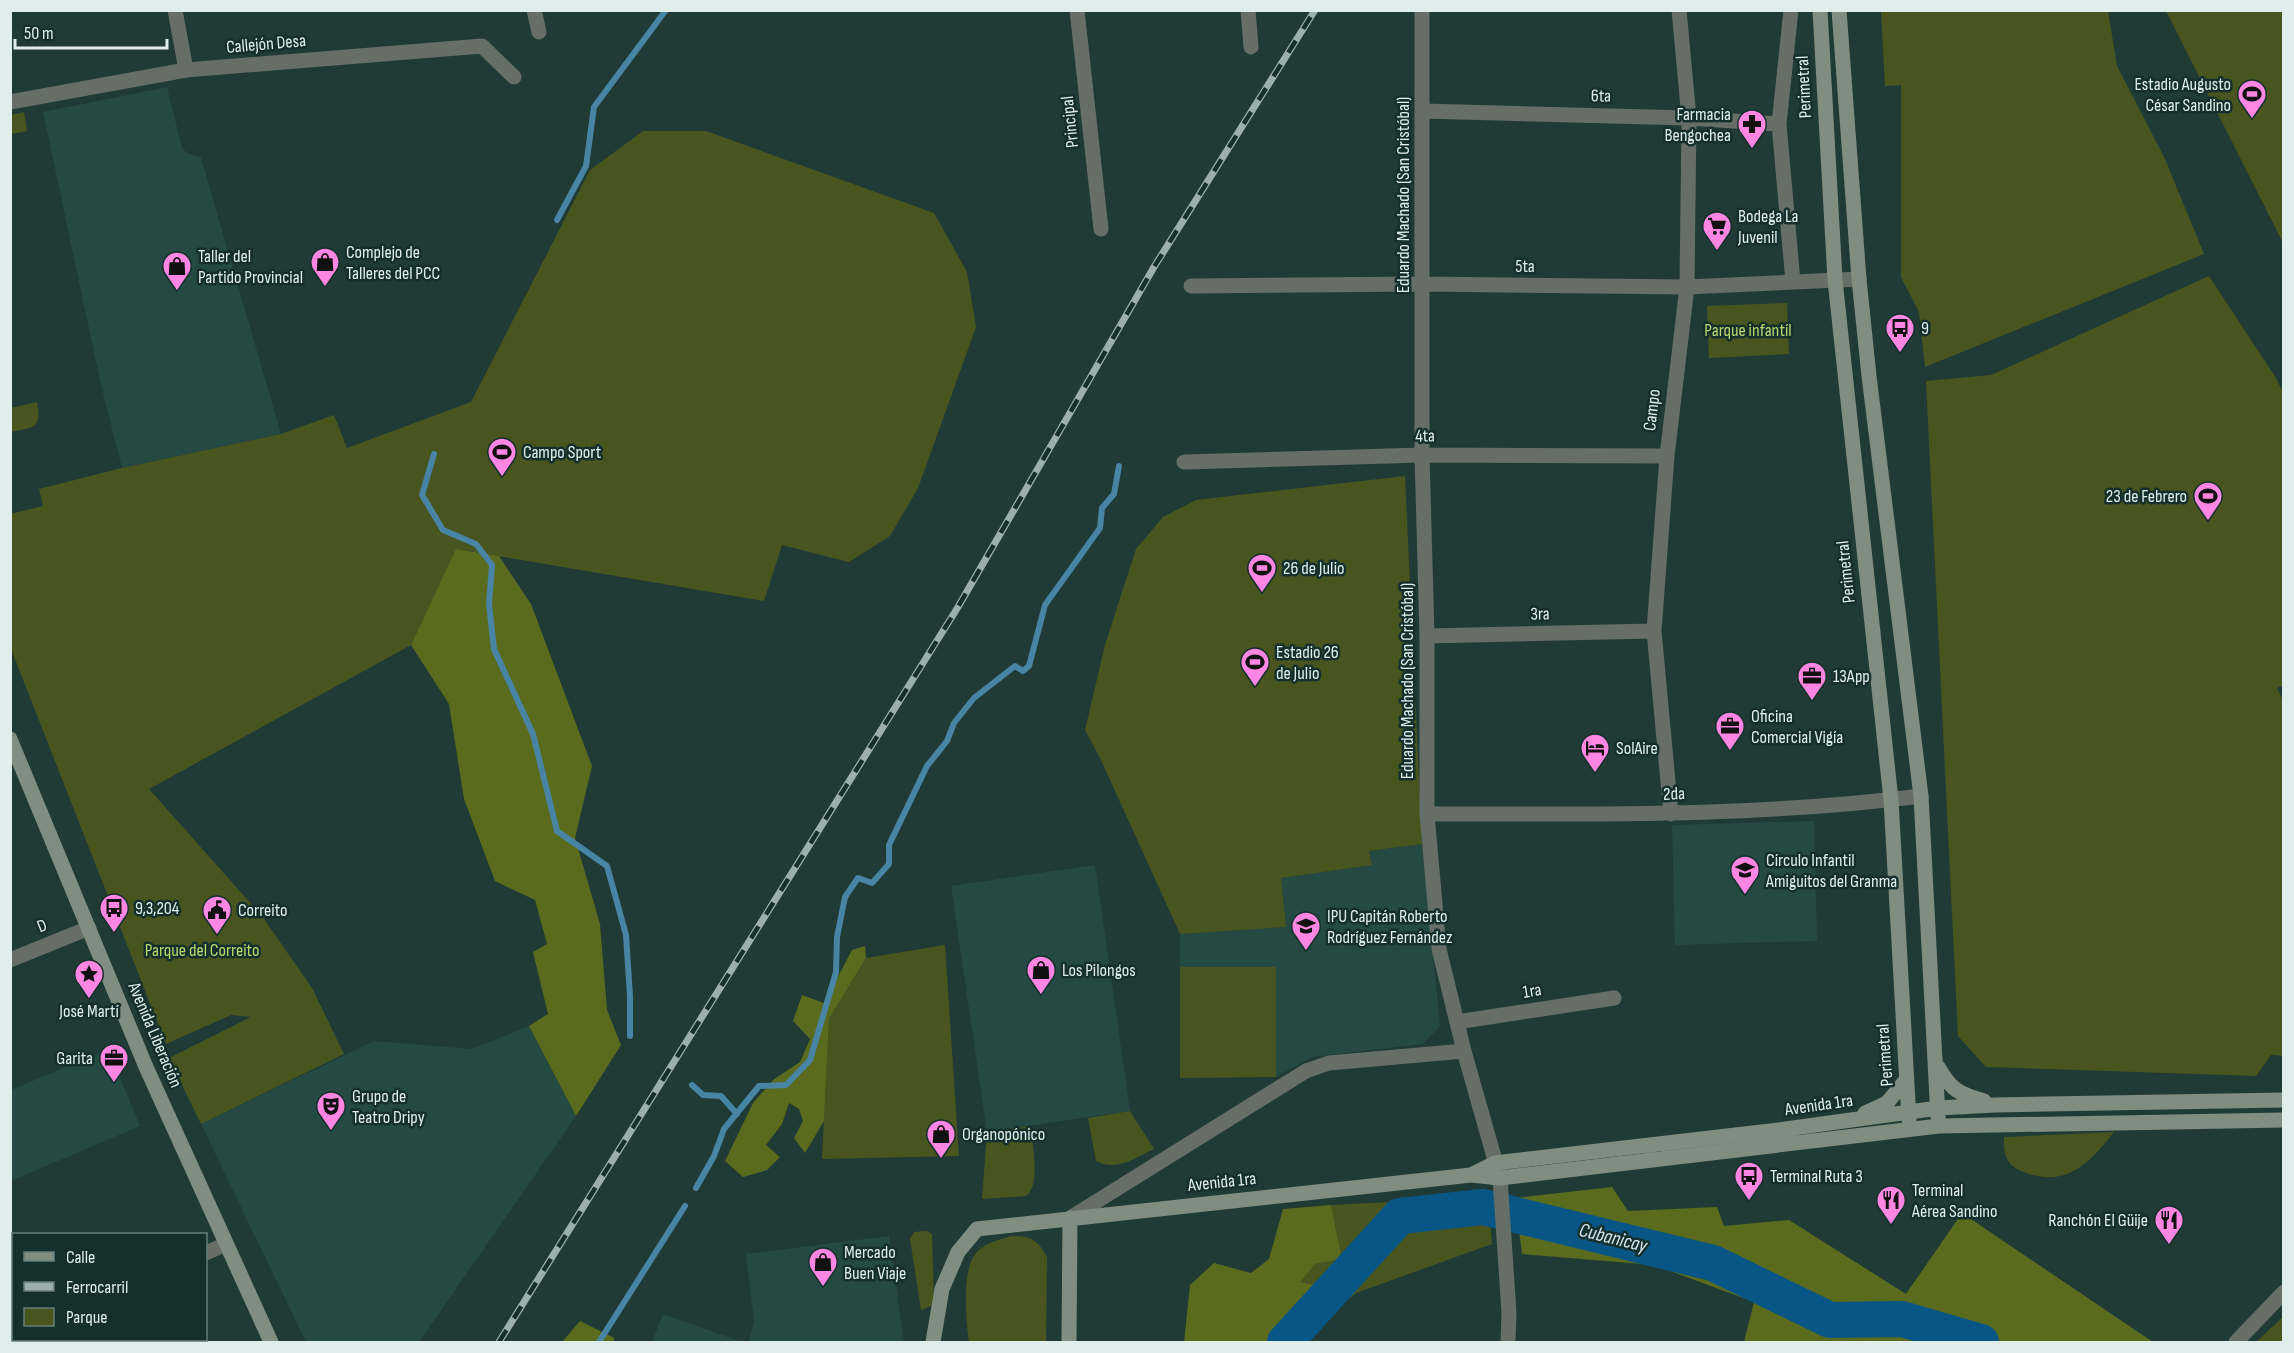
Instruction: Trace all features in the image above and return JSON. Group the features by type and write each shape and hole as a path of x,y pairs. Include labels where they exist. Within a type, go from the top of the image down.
{"main road":[{"name":"Perimetral","path":"1820,10 1835,280 1891,800 1910,1129"},
{"path":"1839,10 1859,279 1921,796 1939,1126"},
{"name":"Avenida Liberación","path":"10,739 146,1067 271,1342"},
{"path":"1935,1063 1948,1084 1965,1096 1995,1105"},
{"path":"1847,1121 1887,1103 1906,1080"},
{"name":"Avenida 1ra","path":"933,1342 942,1289 958,1252 977,1229 1470,1175 1495,1163 1938,1108 2283,1100"},
{"name":"Avenida 1ra","path":"1470,1175 1500,1185 1939,1126 2283,1120"},
{"path":"1069,1342 1070,1218"}],"street":[{"path":"175,10 186,70"},
{"path":"534,10 539,32"},
{"name":"Principal","path":"1077,10 1101,229"},
{"path":"1248,10 1251,47"},
{"name":"Eduardo Machado (San Cristóbal)","path":"1422,10 1424,285 1422,455 1427,636 1427,814 1439,949 1500,1185 1509,1312 1508,1342"},
{"name":"Campo","path":"1671,814 1654,631 1667,456 1687,287 1689,117 1679,10"},
{"path":"1791,10 1779,124 1793,282"},
{"name":"Callejón Desa","path":"10,102 186,70 482,45 514,77"},
{"name":"6ta","path":"1422,111 1689,117 1779,124"},
{"name":"5ta","path":"1191,286 1687,287 1859,279"},
{"name":"4ta","path":"1184,462 1422,455 1667,456"},
{"name":"3ra","path":"1427,636 1654,631"},
{"name":"2da","path":"1427,814 1671,814 1824,807 1921,796"},
{"name":"D","path":"10,960 89,928"},
{"name":"1ra","path":"1457,1022 1614,998"},
{"path":"1070,1218 1306,1071 1329,1063 1464,1051"},
{"path":"207,1252 226,1244"},
{"path":"2236,1342 2283,1292"}],"shaded area":[{"path":"167,87 182,148 187,153 201,158 281,434 122,468 101,385 43,112"},
{"name":"Círculo Infantil Amiguitos del Granma","path":"1814,821 1817,941 1675,945 1672,825"},
{"name":"IPU Capitán Roberto Rodríguez Fernández","path":"1422,844 1440,1026 1423,1044 1312,1057 1276,1077 1180,1078 1180,934 1285,927 1281,878 1372,865 1369,851"},
{"name":"Los Pilongos","path":"1095,865 1130,1111 987,1132 951,886"},
{"path":"529,1026 576,1116 419,1342 306,1342 201,1124 374,1041 472,1049"},
{"path":"108,1049 140,1126 11,1181 11,1090"},
{"name":"Mercado Buen Viaje","path":"889,1236 904,1342 749,1342 754,1321 746,1254"},
{"path":"663,1314 742,1342 652,1342"}],"green space":[{"path":"1881,11 2108,11 2117,66 2165,159 2204,254 1925,367 1919,312 1901,277 1901,85 1885,86"},
{"name":"Estadio Augusto César Sandino","path":"2166,11 2283,11 2283,243"},
{"path":"24,112 27,131 11,134 11,115"},
{"name":"Campo Sport","path":"643,131 706,131 934,213 967,272 976,327 918,488 890,536 849,562 782,545 764,601 457,549 411,645 149,789 262,916 312,988 344,1054 201,1124 169,1058 251,1017 231,1015 166,1044 11,649 10,514 43,506 39,489 122,468 281,434 334,415 347,448 471,402 590,170"},
{"path":"2209,276 2276,378 2283,393 2284,685 2277,688 2284,702 2283,1056 2271,1055 2256,1076 1986,1067 1958,1036 1926,381 1991,375"},
{"name":"Parque infantíl","path":"1787,303 1789,354 1709,358 1707,306"},
{"path":"37,402 38,417 35,425 11,432 11,408"},
{"name":"26 de Julio","path":"1405,476 1422,844 1369,851 1372,865 1281,878 1286,927 1180,934 1085,730 1105,645 1136,549 1163,517 1196,500"},
{"path":"456,549 499,556 531,604 592,766 575,838 600,924 607,1010 621,1045 576,1116 529,1026 548,1014 533,952 547,944 535,900 495,881 464,799 449,704 411,645"},
{"path":"945,945 959,1156 822,1159 829,1019 866,958"},
{"path":"865,946 866,958 829,1019 824,1121 805,1153 794,1138 803,1121 799,1109 789,1103 782,1124 766,1145 780,1157 767,1170 743,1177 725,1161 753,1103 773,1080 800,1062 810,1039 793,1021 802,995 824,1003 852,950"},
{"path":"1180,967 1276,967 1276,1077 1180,1078"},
{"path":"1130,1111 1154,1149 1133,1160 1118,1164 1103,1164 1096,1161 1088,1118"},
{"path":"1031,1126 1034,1174 1031,1191 1026,1196 982,1199 987,1132"},
{"path":"2114,1132 2085,1164 2074,1171 2050,1177 2037,1176 2016,1168 2006,1157 2004,1148 2004,1137"},
{"path":"1612,1187 1628,1211 1717,1207 1724,1226 1789,1220 1906,1294 1962,1213 2153,1342 1744,1342 1754,1302 1654,1265 1522,1254 1515,1198"},
{"path":"1487,1190 1492,1244 1356,1293 1299,1282 1315,1264 1342,1259 1331,1205 1389,1202"},
{"path":"1331,1205 1342,1259 1315,1264 1300,1282 1356,1293 1308,1330 1308,1342 1184,1342 1190,1285 1214,1263 1251,1273 1269,1259 1283,1209"},
{"path":"927,1231 932,1234 934,1300 931,1306 921,1310 910,1239 914,1232"},
{"path":"1011,1236 1033,1240 1047,1257 1046,1342 969,1342 966,1295 972,1260 985,1246"},
{"path":"2283,1317 2283,1342 2256,1342"},
{"path":"580,1321 614,1338 614,1342 562,1342"}],"waterway":[{"path":"557,220 586,166 594,107 666,10"},
{"path":"434,454 422,495 443,530 476,544 492,565 489,604 494,649 533,734 557,831 607,866 626,935 630,1036"},
{"path":"696,1188 714,1156 724,1129 759,1086 786,1085 810,1060 836,972 837,937 845,897 858,878 872,883 889,864 889,845 927,766 947,741 954,723 974,698 1015,666 1023,671 1029,666 1045,605 1100,528 1102,508 1114,494 1119,466"},
{"path":"692,1085 703,1095 721,1096 737,1114"},
{"path":"599,1342 685,1206"},
{"name":"Cubanicay","path":"1285,1342 1400,1216 1483,1207 1713,1263 1830,1320 1902,1319 1981,1342"}],"railway":[{"path":"499,1342 958,607 1154,267 1315,10"}],"place":[{"name":"Estadio Augusto César Sandino","path":"2252,120"},
{"name":"Farmacia Bengochea","path":"1752,150"},
{"name":"Bodega La Juvenil","path":"1717,252"},
{"name":"Complejo de Talleres del PCC","path":"325,288"},
{"name":"Taller del Partido Provincial","path":"177,292"},
{"name":"9","path":"1900,354"},
{"name":"Campo Sport","path":"502,478"},
{"name":"23 de Febrero","path":"2208,522"},
{"name":"26 de Julio","path":"1262,594"},
{"name":"Estadio 26 de Julio","path":"1255,688"},
{"name":"13App","path":"1812,702"},
{"name":"Oficina Comercial Vigía","path":"1730,752"},
{"name":"SolAire","path":"1595,774"},
{"name":"Círculo Infantil Amiguitos del Granma","path":"1745,896"},
{"name":"9,3,204","path":"114,934"},
{"name":"Correito","path":"217,936"},
{"name":"IPU Capitán Roberto Rodríguez Fernández","path":"1306,952"},
{"name":"Los Pilongos","path":"1041,996"},
{"name":"José Martí","path":"89,1000"},
{"name":"Garita","path":"114,1084"},
{"name":"Grupo de Teatro Dripy","path":"331,1132"},
{"name":"Organopónico","path":"941,1160"},
{"name":"Terminal Ruta 3","path":"1749,1202"},
{"name":"Terminal Aérea Sandino","path":"1891,1226"},
{"name":"Ranchón El Güije","path":"2169,1246"},
{"name":"Mercado Buen Viaje","path":"823,1288"}],"park label":[{"name":"Parque del Correito","path":"202,950"}]}
